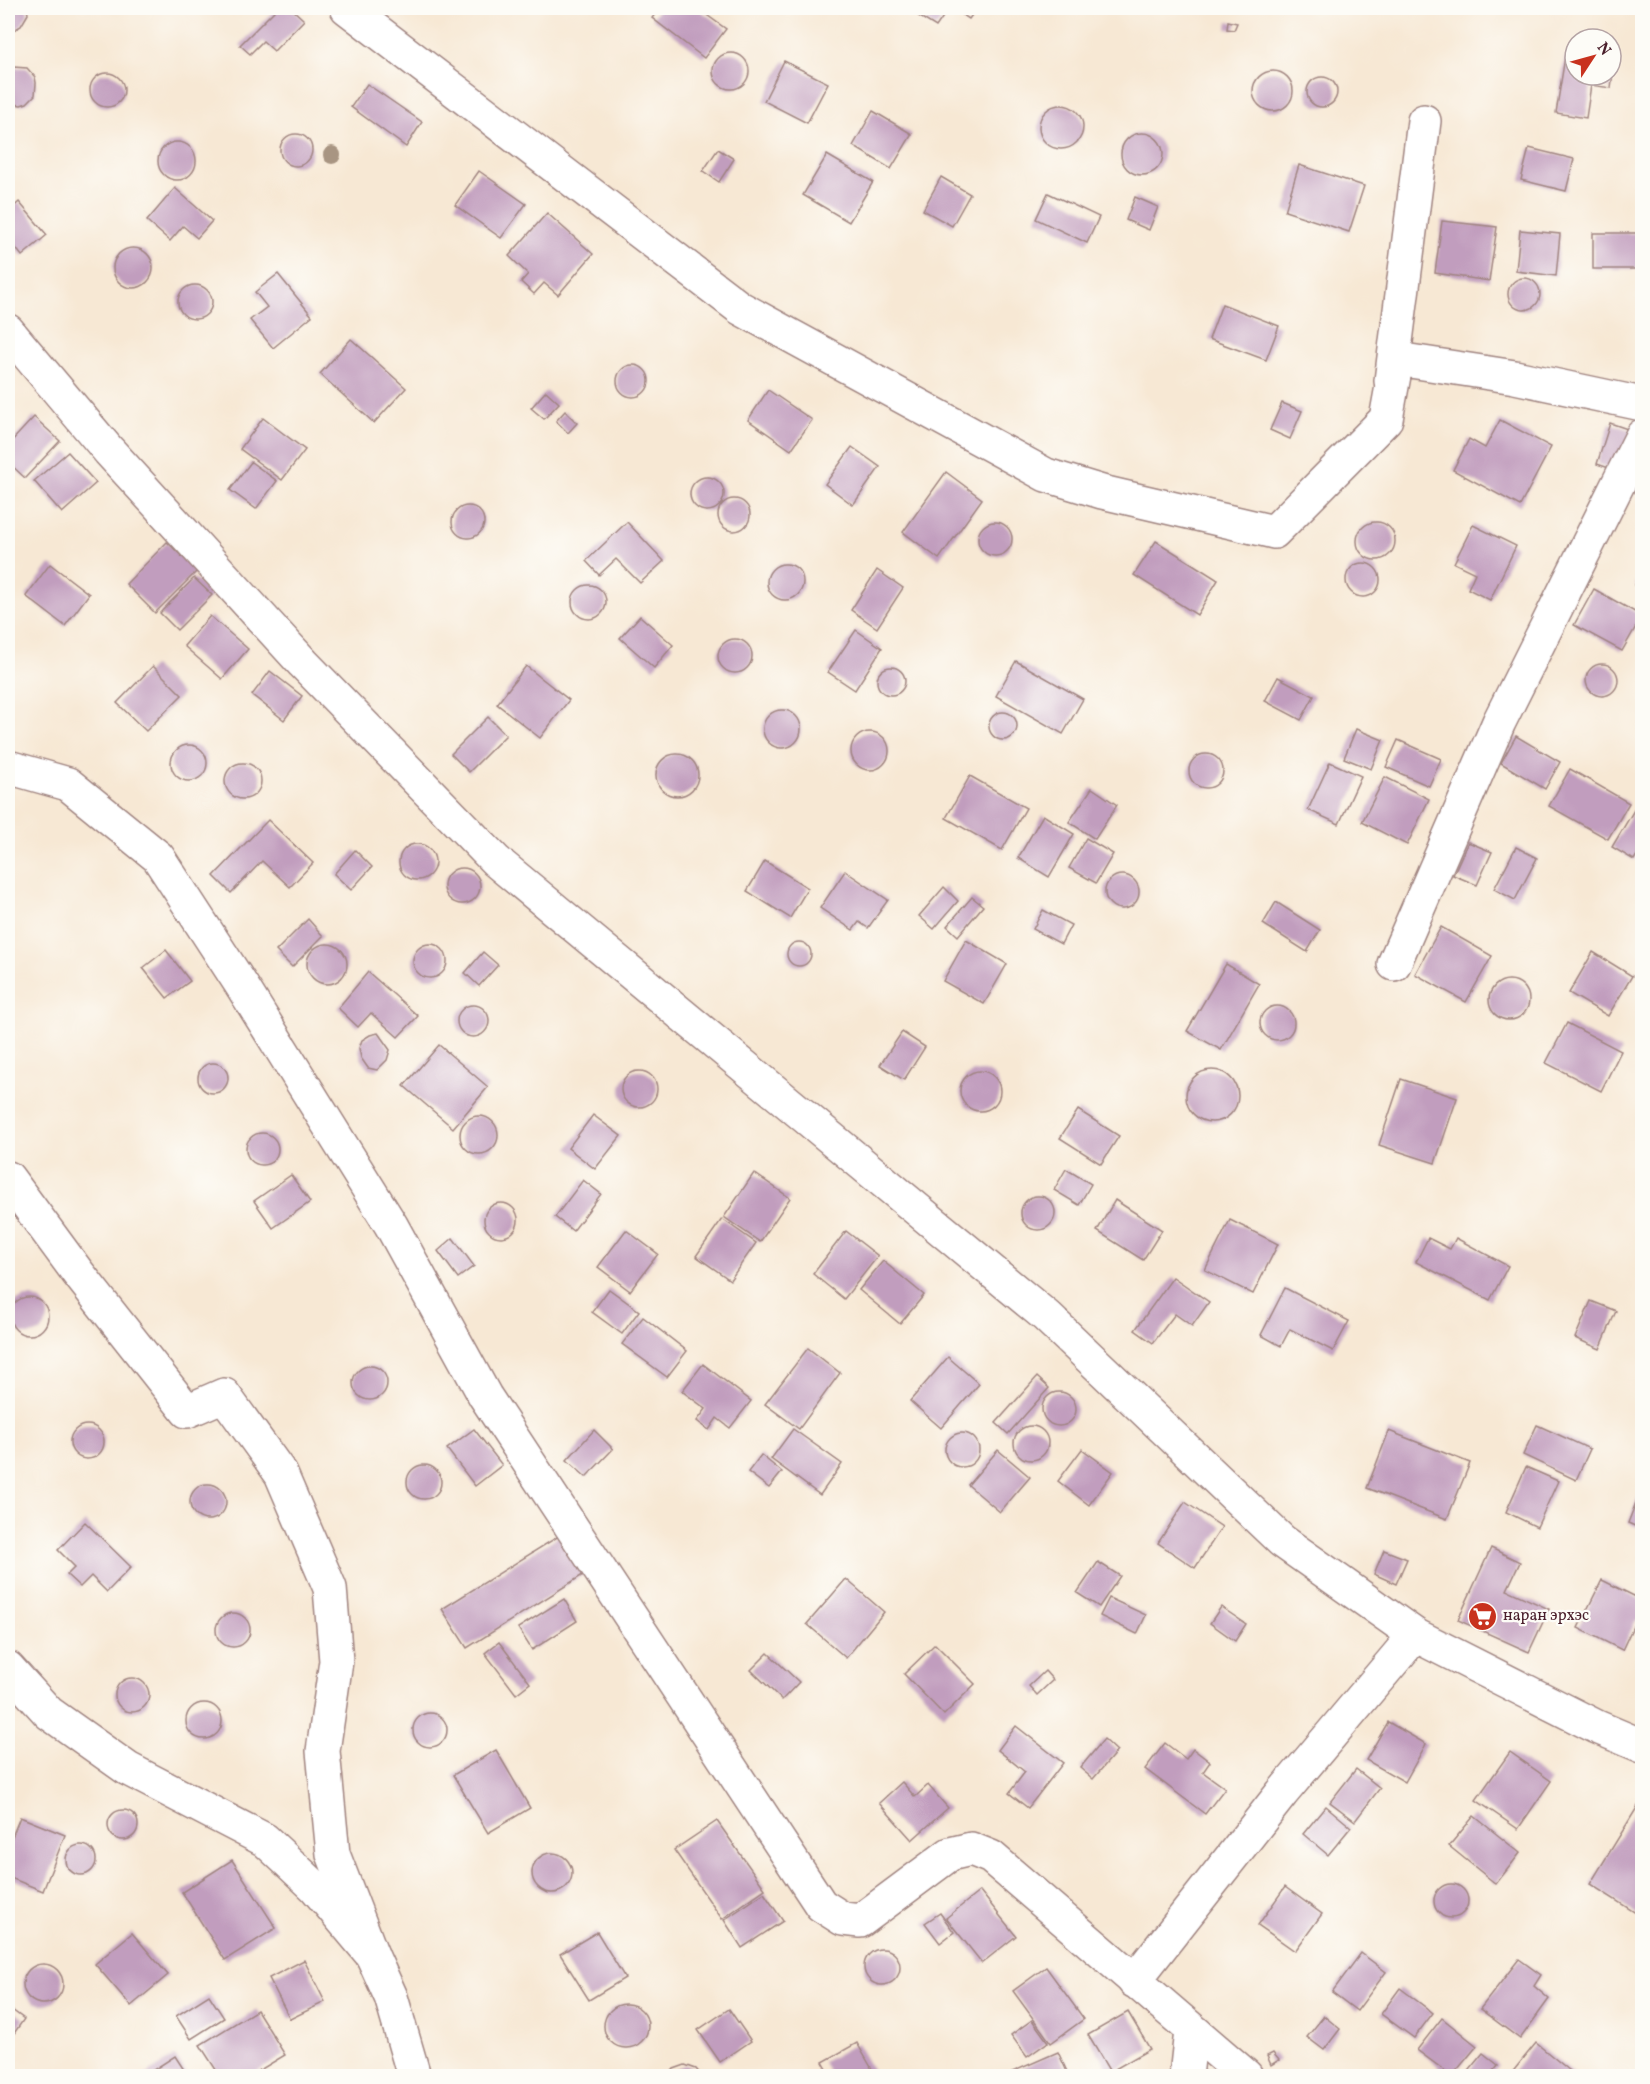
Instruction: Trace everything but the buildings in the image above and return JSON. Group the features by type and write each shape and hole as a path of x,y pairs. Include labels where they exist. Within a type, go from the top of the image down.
{"street":[{"path":"346,8 741,308 1046,476 1102,492 1274,532 1386,419 1396,359 1515,377 1642,404"},
{"path":"1386,419 1424,121"},
{"path":"8,331 109,451 287,645 496,861 1047,1316 1282,1541 1414,1635 1597,1727 1642,1746"},
{"path":"1394,964 1499,722 1642,436"},
{"path":"8,766 68,784 158,857 242,986 391,1225 485,1396 821,1905 843,1919 860,1922 950,1854 971,1849 991,1857 1246,2076"},
{"path":"8,1178 78,1273 186,1411 224,1395 280,1474 330,1588 336,1661 323,1751 333,1854 391,1997 414,2076"},
{"path":"1134,1981 1282,1793 1414,1635"},
{"path":"8,1668 49,1713 128,1769 265,1840 315,1887 372,1954"},
{"path":"1186,2076 1191,2031"}],"place":[{"name":"наран эрхэс","path":"1482,1616"}]}
